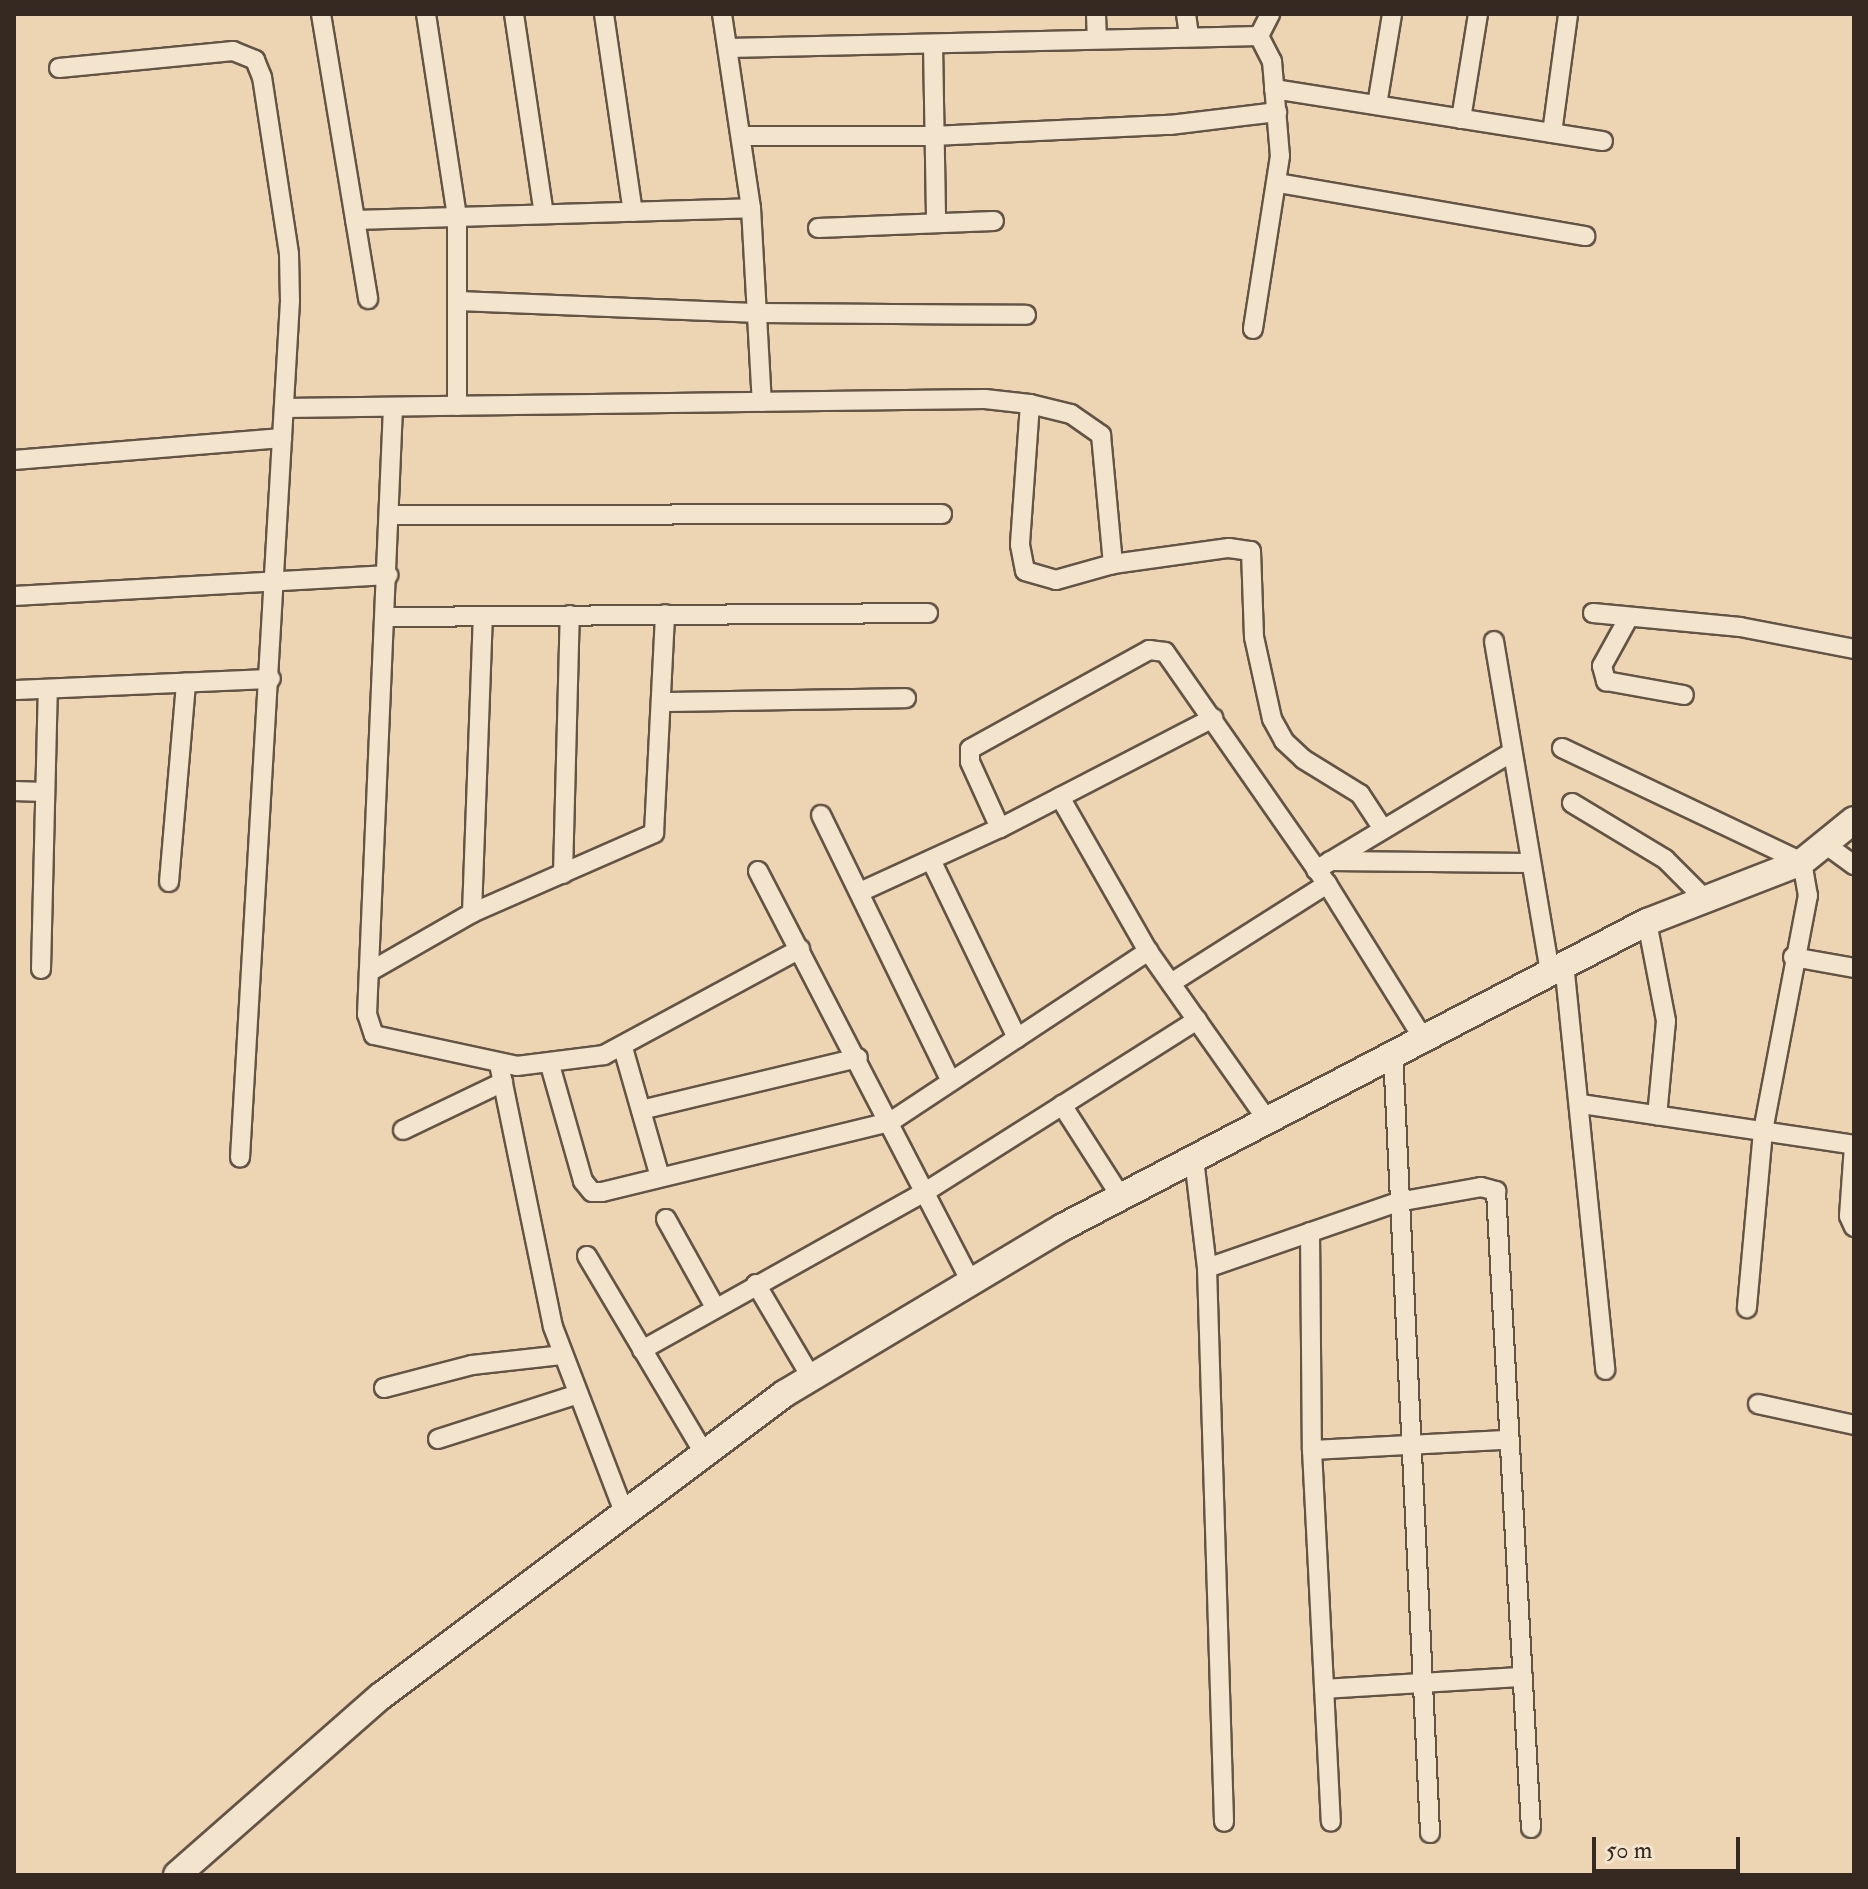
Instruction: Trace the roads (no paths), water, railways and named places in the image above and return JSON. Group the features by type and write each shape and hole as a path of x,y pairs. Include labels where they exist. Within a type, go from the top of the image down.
{"main road":[{"path":"177,1875 381,1696 702,1450 811,1377 1121,1197 1647,922 1802,862 1854,820"}],"street":[{"path":"321,14 368,299"},
{"path":"426,14 457,217 457,406"},
{"path":"514,14 544,214"},
{"path":"604,14 633,212"},
{"path":"722,14 743,136 751,208 760,313 762,402"},
{"path":"1096,14 1097,39"},
{"path":"1186,14 1189,36"},
{"path":"1253,329 1278,183 1277,112 1264,43 1270,14"},
{"path":"1377,105 1392,14"},
{"path":"1461,119 1478,14"},
{"path":"1552,133 1568,14"},
{"path":"728,48 1189,36 1264,43"},
{"path":"933,44 936,223"},
{"path":"59,68 233,51 255,60 289,254 277,582 240,1158"},
{"path":"1274,89 1603,141"},
{"path":"743,136 933,136 1170,125 1277,112"},
{"path":"1278,183 1585,236"},
{"path":"355,220 751,208"},
{"path":"818,228 994,221"},
{"path":"458,301 760,313 1026,315"},
{"path":"284,408 985,399 1030,404 1071,414 1101,435 1113,564"},
{"path":"1030,404 1020,545 1025,571 1056,580 1113,564 1243,548 1255,559 1254,637 1264,694 1284,741 1360,794 1383,829"},
{"path":"393,407 387,617 369,972 370,1026 388,1042 464,1056 501,1073"},
{"path":"14,460 282,438"},
{"path":"390,515 942,514"},
{"path":"14,596 388,575"},
{"path":"387,617 928,613"},
{"path":"1593,613 1740,627 1854,649"},
{"path":"369,972 472,913 654,833 665,614"},
{"path":"563,874 570,615"},
{"path":"472,913 483,616"},
{"path":"1629,617 1602,666 1606,681 1684,695"},
{"path":"1494,641 1528,863 1557,967 1581,1104 1605,1370"},
{"path":"1000,828 970,762 970,749 1149,650 1171,657 1324,872 1423,1038"},
{"path":"14,690 48,691 271,679"},
{"path":"169,882 186,683"},
{"path":"41,969 48,691"},
{"path":"662,702 906,698"},
{"path":"860,892 1000,828 1213,718"},
{"path":"1562,748 1802,862 1808,895 1793,957 1763,1131 1747,1308"},
{"path":"1171,983 1383,829 1512,752"},
{"path":"14,791 44,792"},
{"path":"1060,797 1148,951 1267,1120"},
{"path":"1572,803 1665,859 1705,899"},
{"path":"821,815 951,1081"},
{"path":"1825,844 1854,865"},
{"path":"931,860 1017,1038"},
{"path":"1324,872 1528,863"},
{"path":"758,871 858,1058 971,1282"},
{"path":"1647,922 1666,1021 1657,1116"},
{"path":"403,1130 501,1073 623,1048 800,949"},
{"path":"550,1065 587,1188 602,1192 890,1122 1148,951"},
{"path":"1793,957 1854,968"},
{"path":"642,1350 925,1192 1197,1020"},
{"path":"623,1048 660,1177"},
{"path":"1393,1053 1430,1833"},
{"path":"641,1110 858,1058"},
{"path":"501,1073 541,1282 563,1355 624,1512"},
{"path":"1581,1104 1854,1146 1849,1216 1854,1227"},
{"path":"1062,1105 1121,1197"},
{"path":"1194,1159 1207,1268 1224,1822"},
{"path":"1207,1268 1398,1202 1481,1187 1496,1191 1499,1197 1506,1440 1531,1828"},
{"path":"666,1219 715,1307"},
{"path":"1310,1232 1312,1450 1331,1822"},
{"path":"587,1256 702,1450"},
{"path":"756,1284 811,1377"},
{"path":"384,1388 472,1365 563,1355"},
{"path":"438,1439 578,1394"},
{"path":"1758,1404 1854,1425"},
{"path":"1312,1450 1506,1440"},
{"path":"1324,1689 1523,1677"}]}
